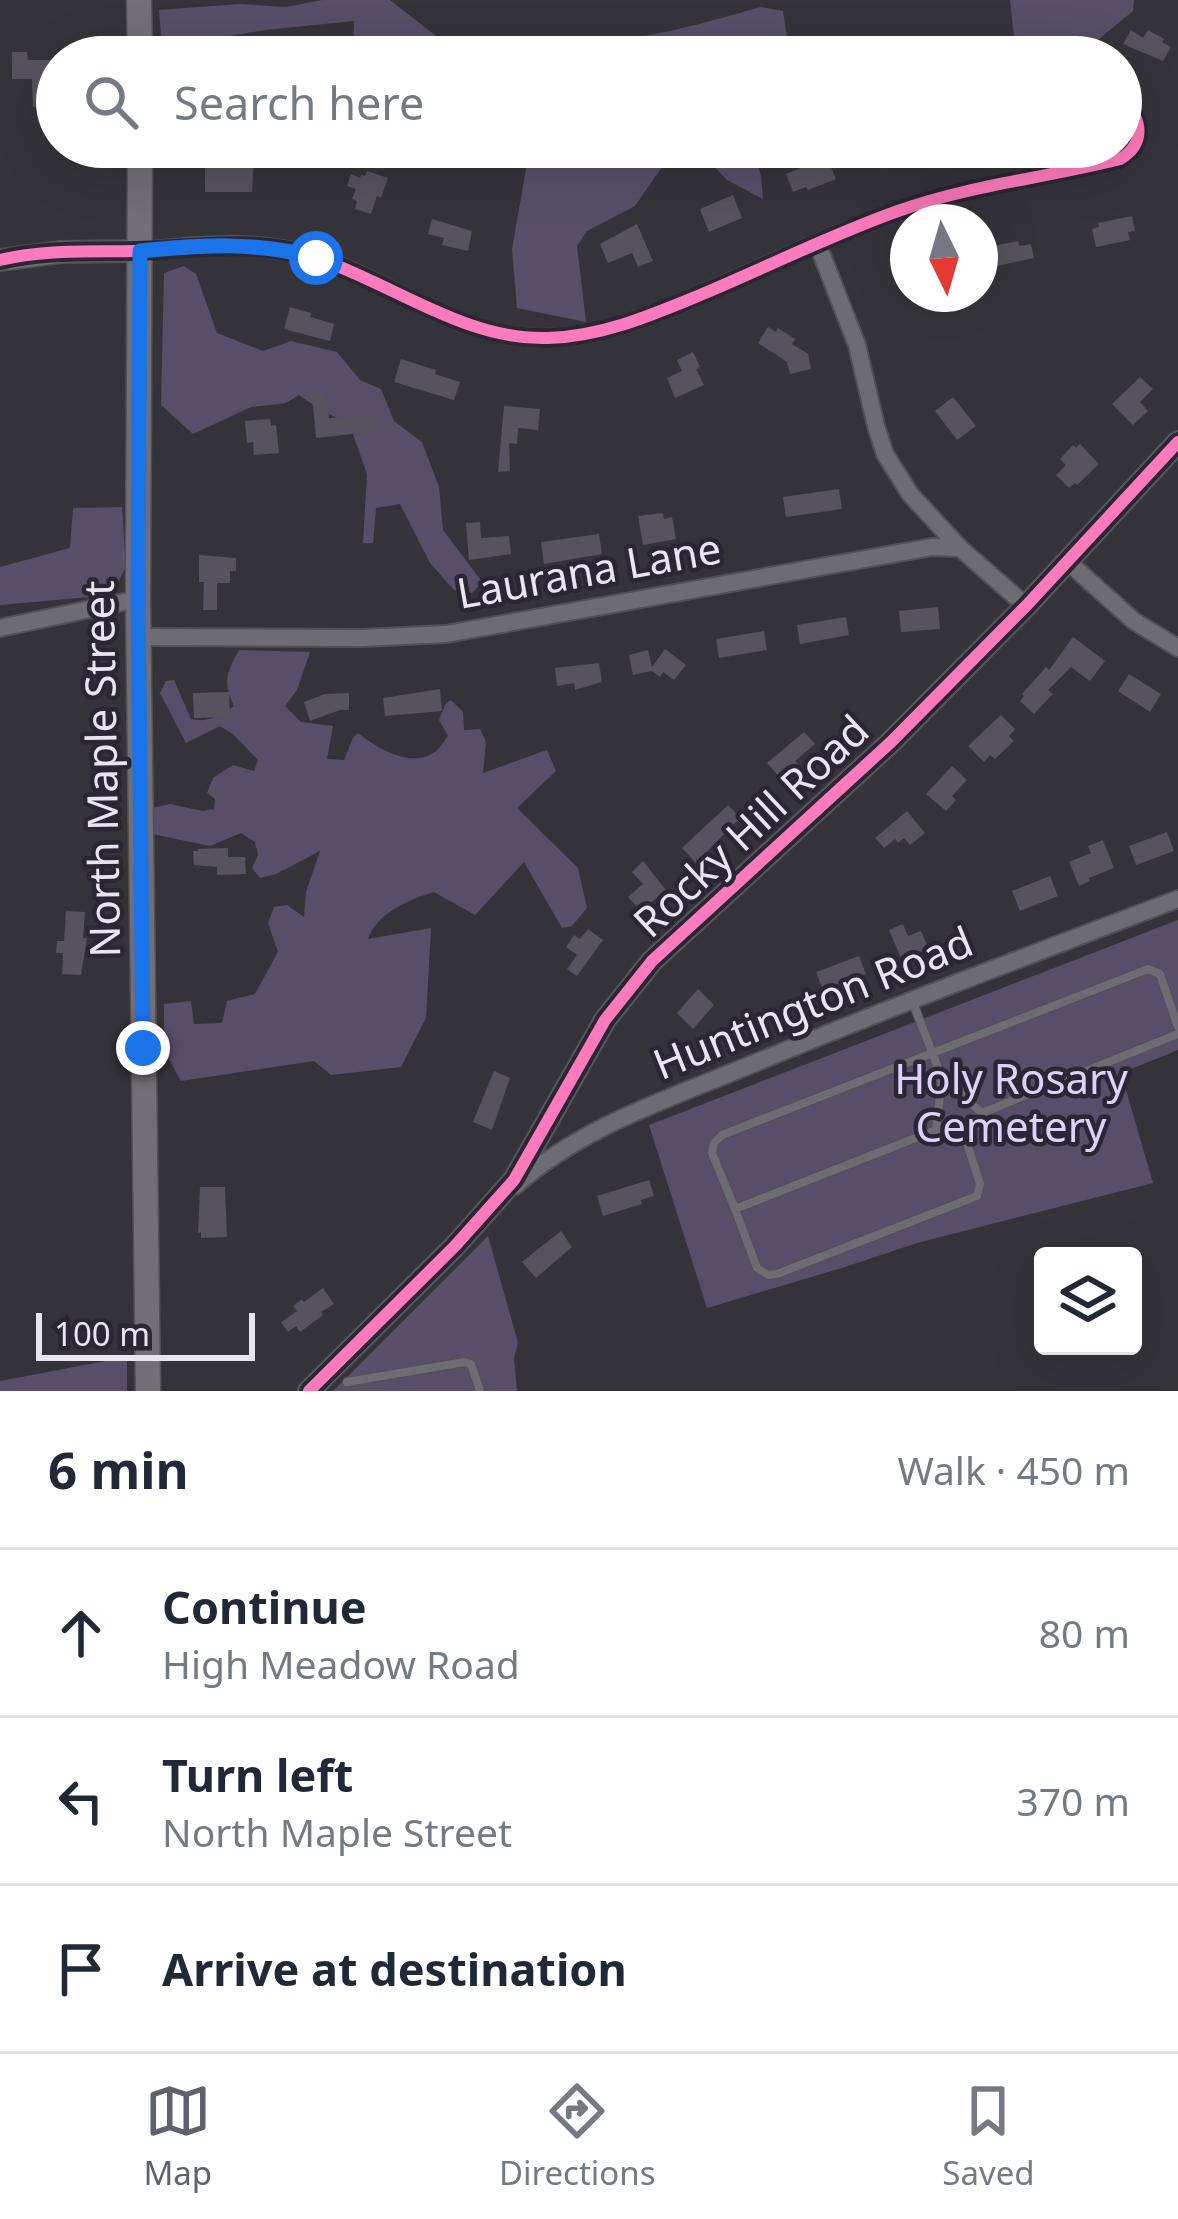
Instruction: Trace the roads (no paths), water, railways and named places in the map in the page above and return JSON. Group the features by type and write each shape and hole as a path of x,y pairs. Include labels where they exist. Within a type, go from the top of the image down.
{"main road":[{"path":"139,0 140,36"},
{"name":"North Maple Street","path":"140,168 138,598 148,1391"}],"street":[{"path":"0,260 61,252 248,245 296,252 339,267 482,328 510,336 549,338 590,334 642,319 896,212 946,196 1079,168"},
{"path":"818,245 856,345 885,454 910,494 960,548 1026,606"},
{"name":"Rocky Hill Road","path":"309,1391 343,1380 493,1206 524,1166 587,1050 632,983 674,939 891,742 1178,442"},
{"name":"Laurana Lane","path":"139,637 446,634 932,547 960,548"},
{"path":"1068,562 1134,622 1178,648"},
{"path":"0,628 138,598"},
{"name":"Huntington Road","path":"493,1206 555,1154 601,1128 794,1047 1178,899"}],"lane":[{"path":"965,1138 980,1184 977,1196 768,1275 757,1268 712,1153 717,1138 932,1052 1148,969 1160,974 1178,1031 982,1113"},
{"path":"913,1002 942,1078 936,1130"},
{"path":"942,1078 982,1113"},
{"path":"735,1209 936,1130 965,1138 979,1124 982,1113"},
{"path":"343,1380 465,1362 476,1372 480,1391"}],"park label":[{"name":"Holy Rosary Cemetery","path":"1011,1103"}]}
